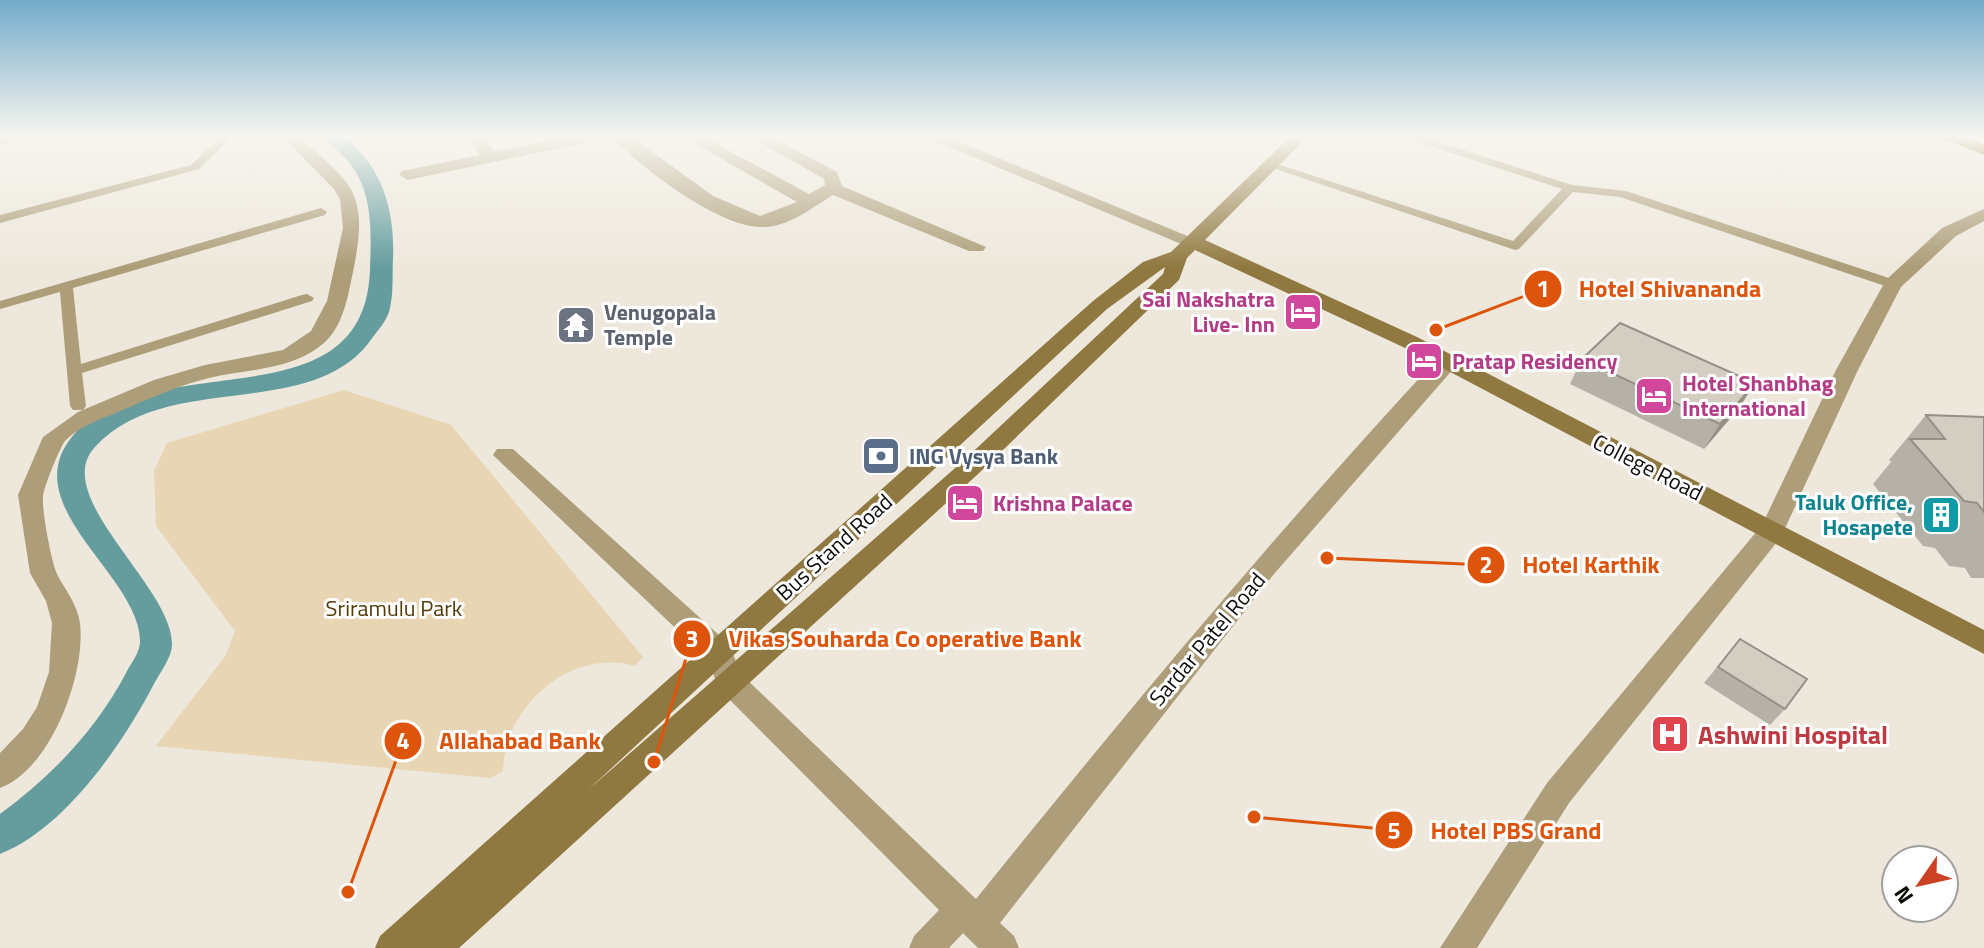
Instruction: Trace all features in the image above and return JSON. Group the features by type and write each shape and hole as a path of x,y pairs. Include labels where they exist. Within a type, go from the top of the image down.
{"main road":[{"name":"Bus Stand Road","path":"392,948 724,666 970,468 1172,276 1186,249 1252,179"},
{"name":"College Road","path":"1186,249 1310,295 1447,362 1984,643"},
{"name":"Bus Stand Road","path":"434,948 724,666"}],"street":[{"path":"0,774 42,725 63,672 66,623 59,599 43,573 30,495 35,476 55,437 86,417 162,385 205,372 290,355 320,335 329,321 352,228 349,199 335,179"},
{"path":"676,179 689,189 751,220 776,218 832,188 835,183 833,179"},
{"path":"769,179 809,201"},
{"path":"1035,179 1186,249"},
{"path":"832,188 976,247"},
{"path":"1457,948 1558,793 1772,530 1847,370 1893,284 1949,232 1984,214"},
{"name":"Sardar Patel Road","path":"926,948 970,916 1127,735 1358,457 1447,362"},
{"path":"505,455 724,666 1002,948"}],"lane":[{"path":"0,219 149,179"},
{"path":"1313,179 1515,246 1570,188"},
{"path":"1543,179 1570,188 1622,194 1893,284"},
{"path":"0,305 321,212"},
{"path":"66,286 78,406"},
{"path":"74,371 307,298"}],"green space":[{"name":"Sriramulu Park","path":"344,390 451,425 643,657 635,666 611,662 587,665 545,687 515,725 506,747 503,771 490,778 156,746 226,655 235,631 156,526 154,471 167,443"}],"building":[{"path":"1620,323 1755,383 1720,424 1582,359"},
{"path":"1926,415 1984,417 1984,512 1977,503 1964,501 1910,439 1945,439"},
{"path":"1740,639 1807,679 1785,709 1718,667"}],"waterway":[{"path":"0,836 43,802 82,765 130,700 156,646 151,620 139,596 85,517 74,492 71,467 81,444 111,417 150,401 281,379 320,368 353,349 375,317 380,293 383,233 378,201 370,179"}],"place":[{"name":"Sai Nakshatra Live- Inn","path":"1303,312"},
{"name":"Venugopala Temple","path":"576,325"},
{"name":"Hotel Shivananda","path":"1436,330"},
{"name":"Pratap Residency","path":"1424,361"},
{"name":"Hotel Shanbhag International","path":"1654,396"},
{"name":"ING Vysya Bank","path":"881,456"},
{"name":"Krishna Palace","path":"965,503"},
{"name":"Taluk Office, Hosapete","path":"1941,515"},
{"name":"Hotel Karthik","path":"1327,558"},
{"name":"Ashwini Hospital","path":"1670,734"},
{"name":"Vikas Souharda Co operative Bank","path":"654,762"},
{"name":"Hotel PBS Grand","path":"1254,817"},
{"name":"Allahabad Bank","path":"348,892"}]}
